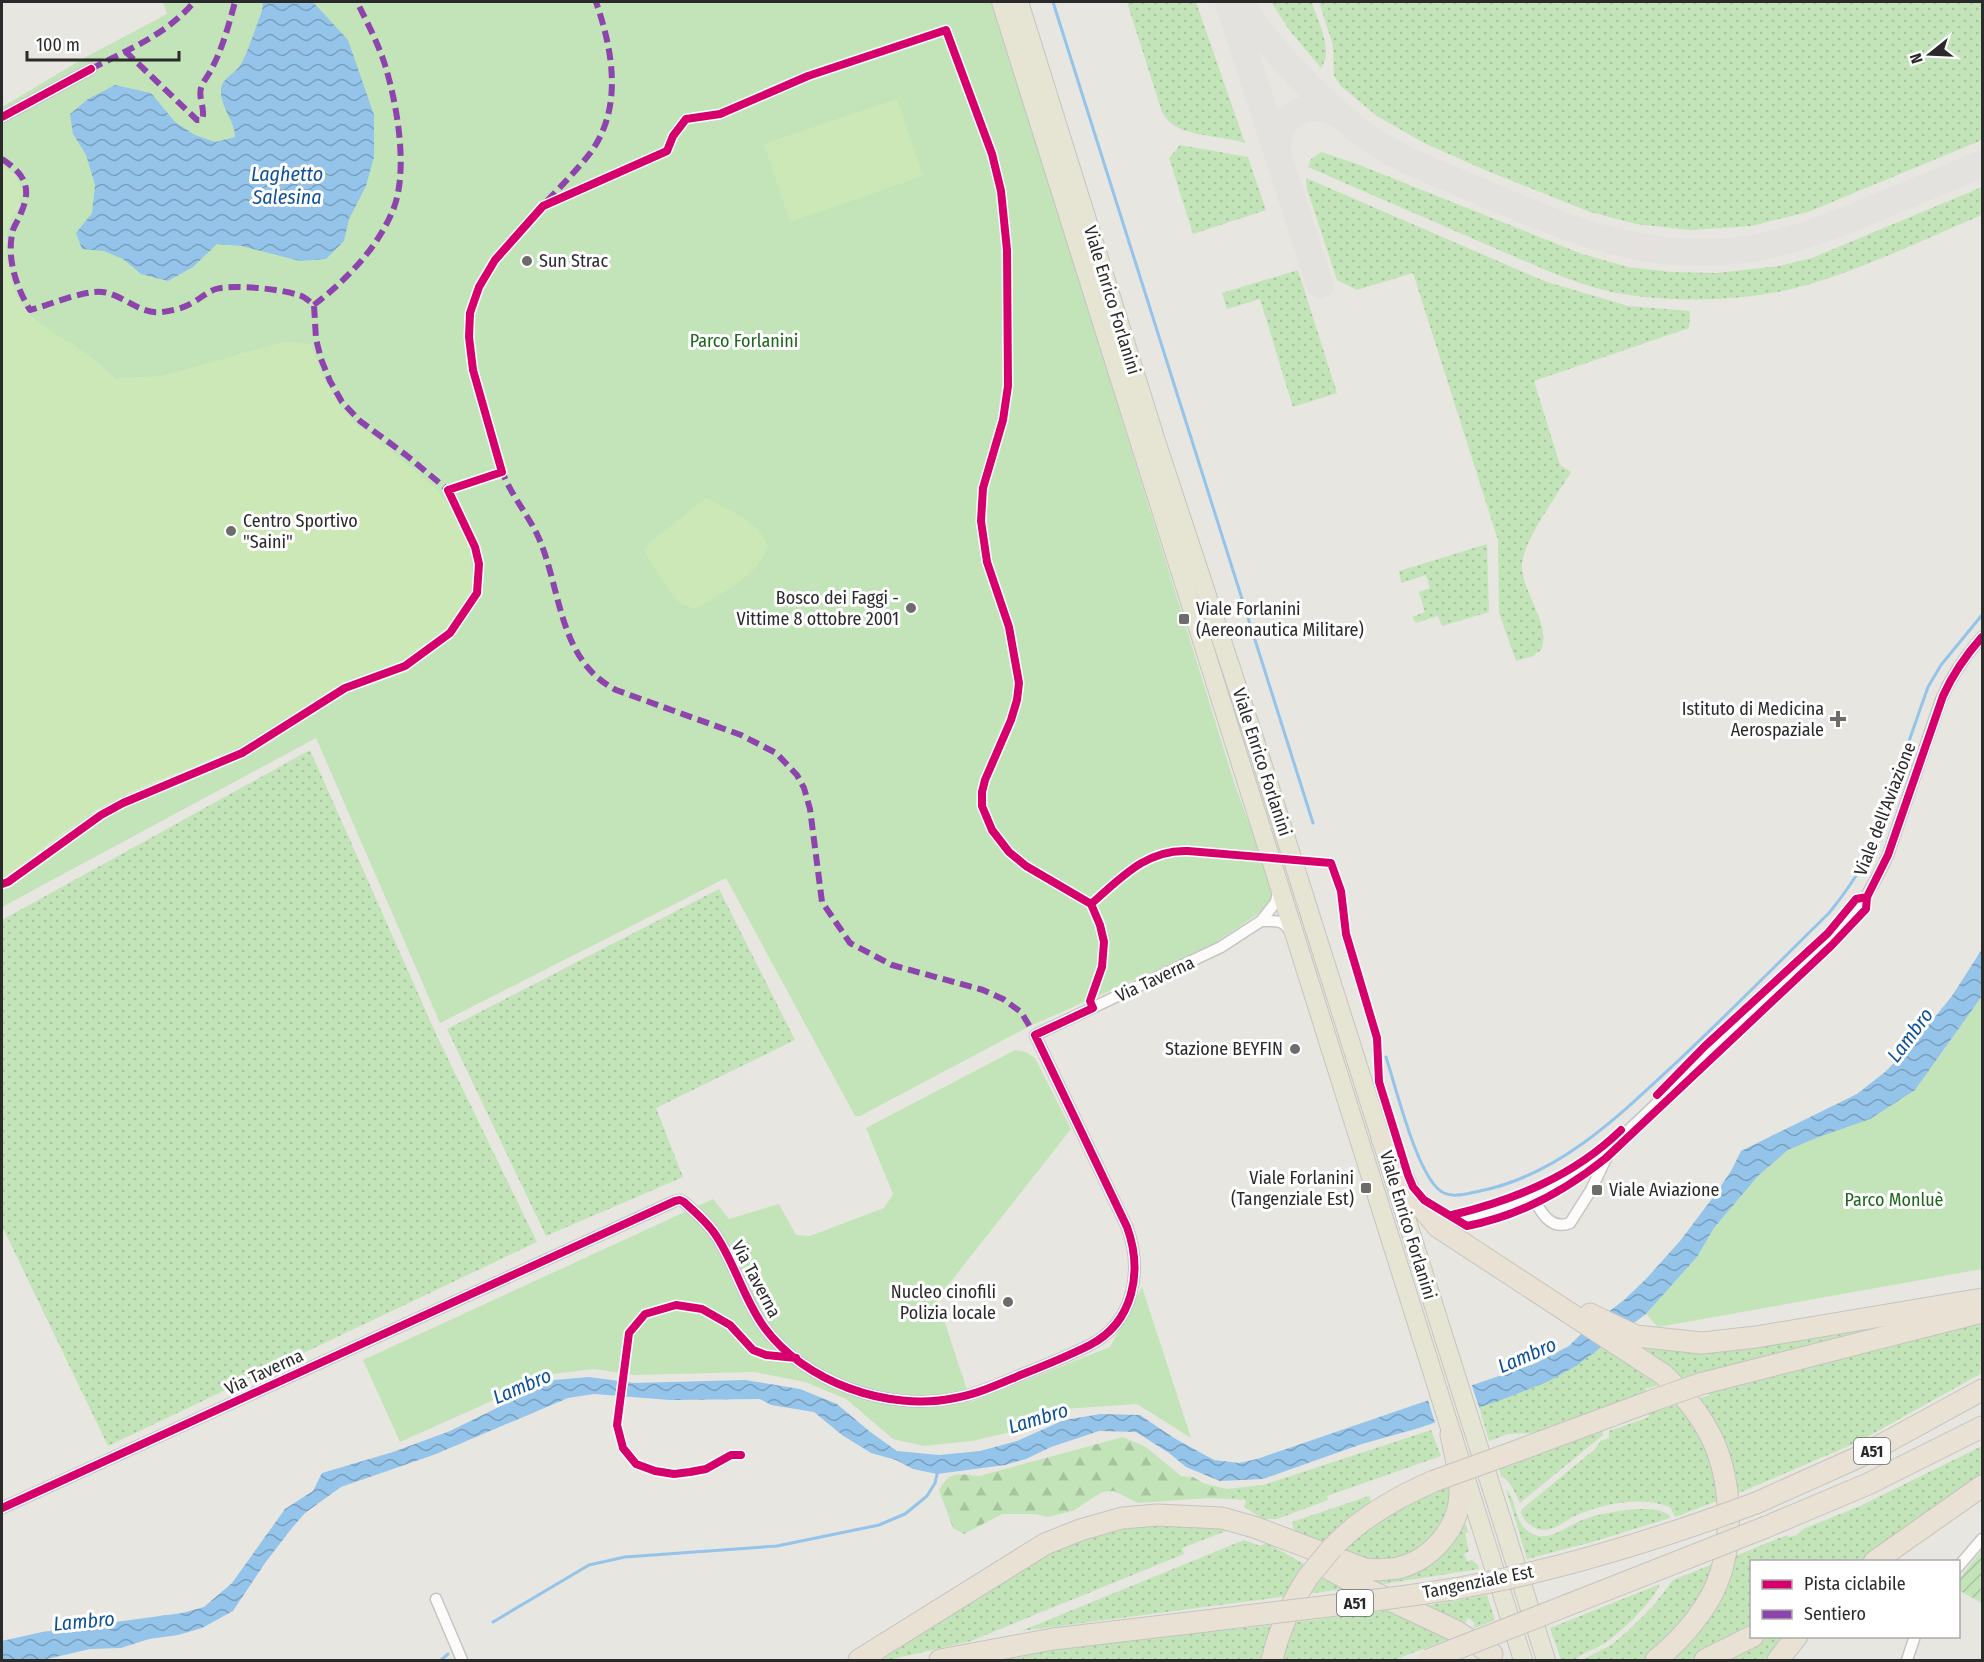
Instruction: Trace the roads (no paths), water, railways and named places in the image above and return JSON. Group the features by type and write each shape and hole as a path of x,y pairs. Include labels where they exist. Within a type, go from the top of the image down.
{"highway":[{"path":"1382,1139 1391,1150 1408,1190 1428,1217 1453,1238 1622,1339 1664,1375 1691,1405 1708,1430 1724,1478 1727,1498 1726,1551 1716,1584 1694,1622 1656,1660"},
{"path":"1622,1339 1640,1337 1702,1343 1723,1342 1983,1299"},
{"path":"1272,1660 1283,1624 1295,1597 1332,1548 1356,1526 1385,1506 1434,1481 1700,1384 1983,1312"},
{"name":"Tangenziale Est","path":"940,1660 1053,1639 1418,1594 1502,1579 1645,1542 1756,1503 1861,1456 1983,1390"},
{"name":"A51","path":"1428,1660 1766,1527 1868,1484 1983,1427"},
{"path":"860,1660 1045,1544 1080,1530 1122,1518 1157,1515 1222,1518 1254,1527 1365,1569 1399,1568 1427,1554 1440,1543 1450,1528 1458,1509 1460,1484 1449,1429"},
{"path":"1877,1560 1983,1486"},
{"path":"1190,1516 1241,1527 1275,1540 1360,1586 1456,1632 1492,1654"},
{"path":"1881,1560 1897,1547"},
{"path":"1705,1660 1750,1638"},
{"path":"1778,1660 1795,1638"}],"main road":[{"name":"Viale Enrico Forlanini","path":"1001,2 1523,1660"},
{"name":"Viale Enrico Forlanini","path":"1018,2 1156,441 1257,747 1382,1139 1546,1660"}],"street":[{"path":"2,117 91,69"},
{"name":"Viale dell'Aviazione","path":"1513,1205 1574,1175 1612,1147 1702,1059 1845,927 1877,879 1888,855 1949,681 1983,636"},
{"name":"Via Taverna","path":"2,1508 660,1207 680,1200 715,1233 755,1314 780,1345 814,1371 852,1388 896,1400 917,1402 955,1398 998,1385 1080,1350 1106,1336 1116,1325 1132,1289 1136,1268 1135,1256 1127,1227 1035,1035 1204,956 1261,921 1276,902 1278,885"},
{"path":"1261,921 1280,921 1285,924 1300,954"},
{"name":"Viale dell'Aviazione","path":"1532,1197 1551,1222 1561,1225 1570,1223 1591,1190 1612,1147"},
{"path":"1960,1566 1983,1539"},
{"path":"436,1599 462,1660"},
{"path":"1906,1660 1914,1638"}],"water":[{"name":"Laghetto Salesina","path":"263,2 313,2 348,40 374,115 374,157 366,186 349,219 344,241 326,259 300,261 241,246 217,244 193,267 168,281 141,274 123,259 104,251 82,249 76,233 92,213 95,185 86,155 73,134 70,114 88,99 115,85 151,93 175,122 195,135 215,142 235,137 222,99 221,88 224,81 239,67 245,57 262,11"},
{"path":"1982,949 1982,996 1915,1090 1870,1119 1788,1150 1758,1176 1714,1228 1697,1257 1646,1314 1576,1366 1547,1382 1501,1400 1419,1428 1362,1444 1263,1479 1220,1481 1186,1467 1136,1432 1099,1431 1005,1465 937,1474 913,1469 896,1460 871,1453 842,1435 814,1412 771,1405 760,1399 670,1400 594,1394 568,1398 436,1454 341,1487 305,1513 265,1563 233,1611 202,1628 178,1635 149,1639 121,1648 90,1649 43,1660 2,1660 2,1641 42,1632 182,1613 204,1607 232,1583 285,1509 313,1491 322,1473 393,1452 450,1431 554,1380 589,1377 634,1383 745,1380 800,1389 837,1404 897,1451 939,1455 980,1451 1017,1441 1064,1420 1101,1414 1140,1415 1174,1438 1214,1460 1239,1463 1257,1459 1534,1364 1569,1346 1646,1279 1680,1241 1714,1196 1741,1151 1857,1094 1885,1072 1913,1044 1952,996"}],"waterway":[{"path":"1053,2 1313,823"},
{"path":"1386,1057 1417,1153 1434,1185 1444,1193 1462,1195 1509,1183 1563,1157 1588,1140 1635,1101 1698,1042 1829,913 1858,873 1872,846 1928,687 1941,665 1982,615"},
{"path":"493,1622 589,1565 625,1557 777,1546 879,1525 905,1514 927,1496 935,1483 938,1470"},
{"path":"441,1660 448,1654"}],"place":[{"name":"Sun Strac","path":"527,261"},
{"name":"Centro Sportivo \"Saini\"","path":"231,531"},
{"name":"Bosco dei Faggi - Vittime 8 ottobre 2001","path":"911,608"},
{"name":"Viale Forlanini (Aereonautica Militare)","path":"1184,619"},
{"name":"Istituto di Medicina Aerospaziale","path":"1838,719"},
{"name":"Stazione BEYFIN","path":"1295,1049"},
{"name":"Viale Forlanini (Tangenziale Est)","path":"1366,1188"},
{"name":"Viale Aviazione","path":"1597,1190"},
{"name":"Nucleo cinofili Polizia locale","path":"1008,1302"}],"park label":[{"name":"Parco Forlanini","path":"744,341"},
{"name":"Parco Monluè","path":"1894,1200"}],"water label":[{"name":"Lambro","path":"1910,1035"},
{"name":"Lambro","path":"1527,1355"},
{"name":"Lambro","path":"522,1386"},
{"name":"Lambro","path":"1038,1418"},
{"name":"Lambro","path":"84,1621"}]}
